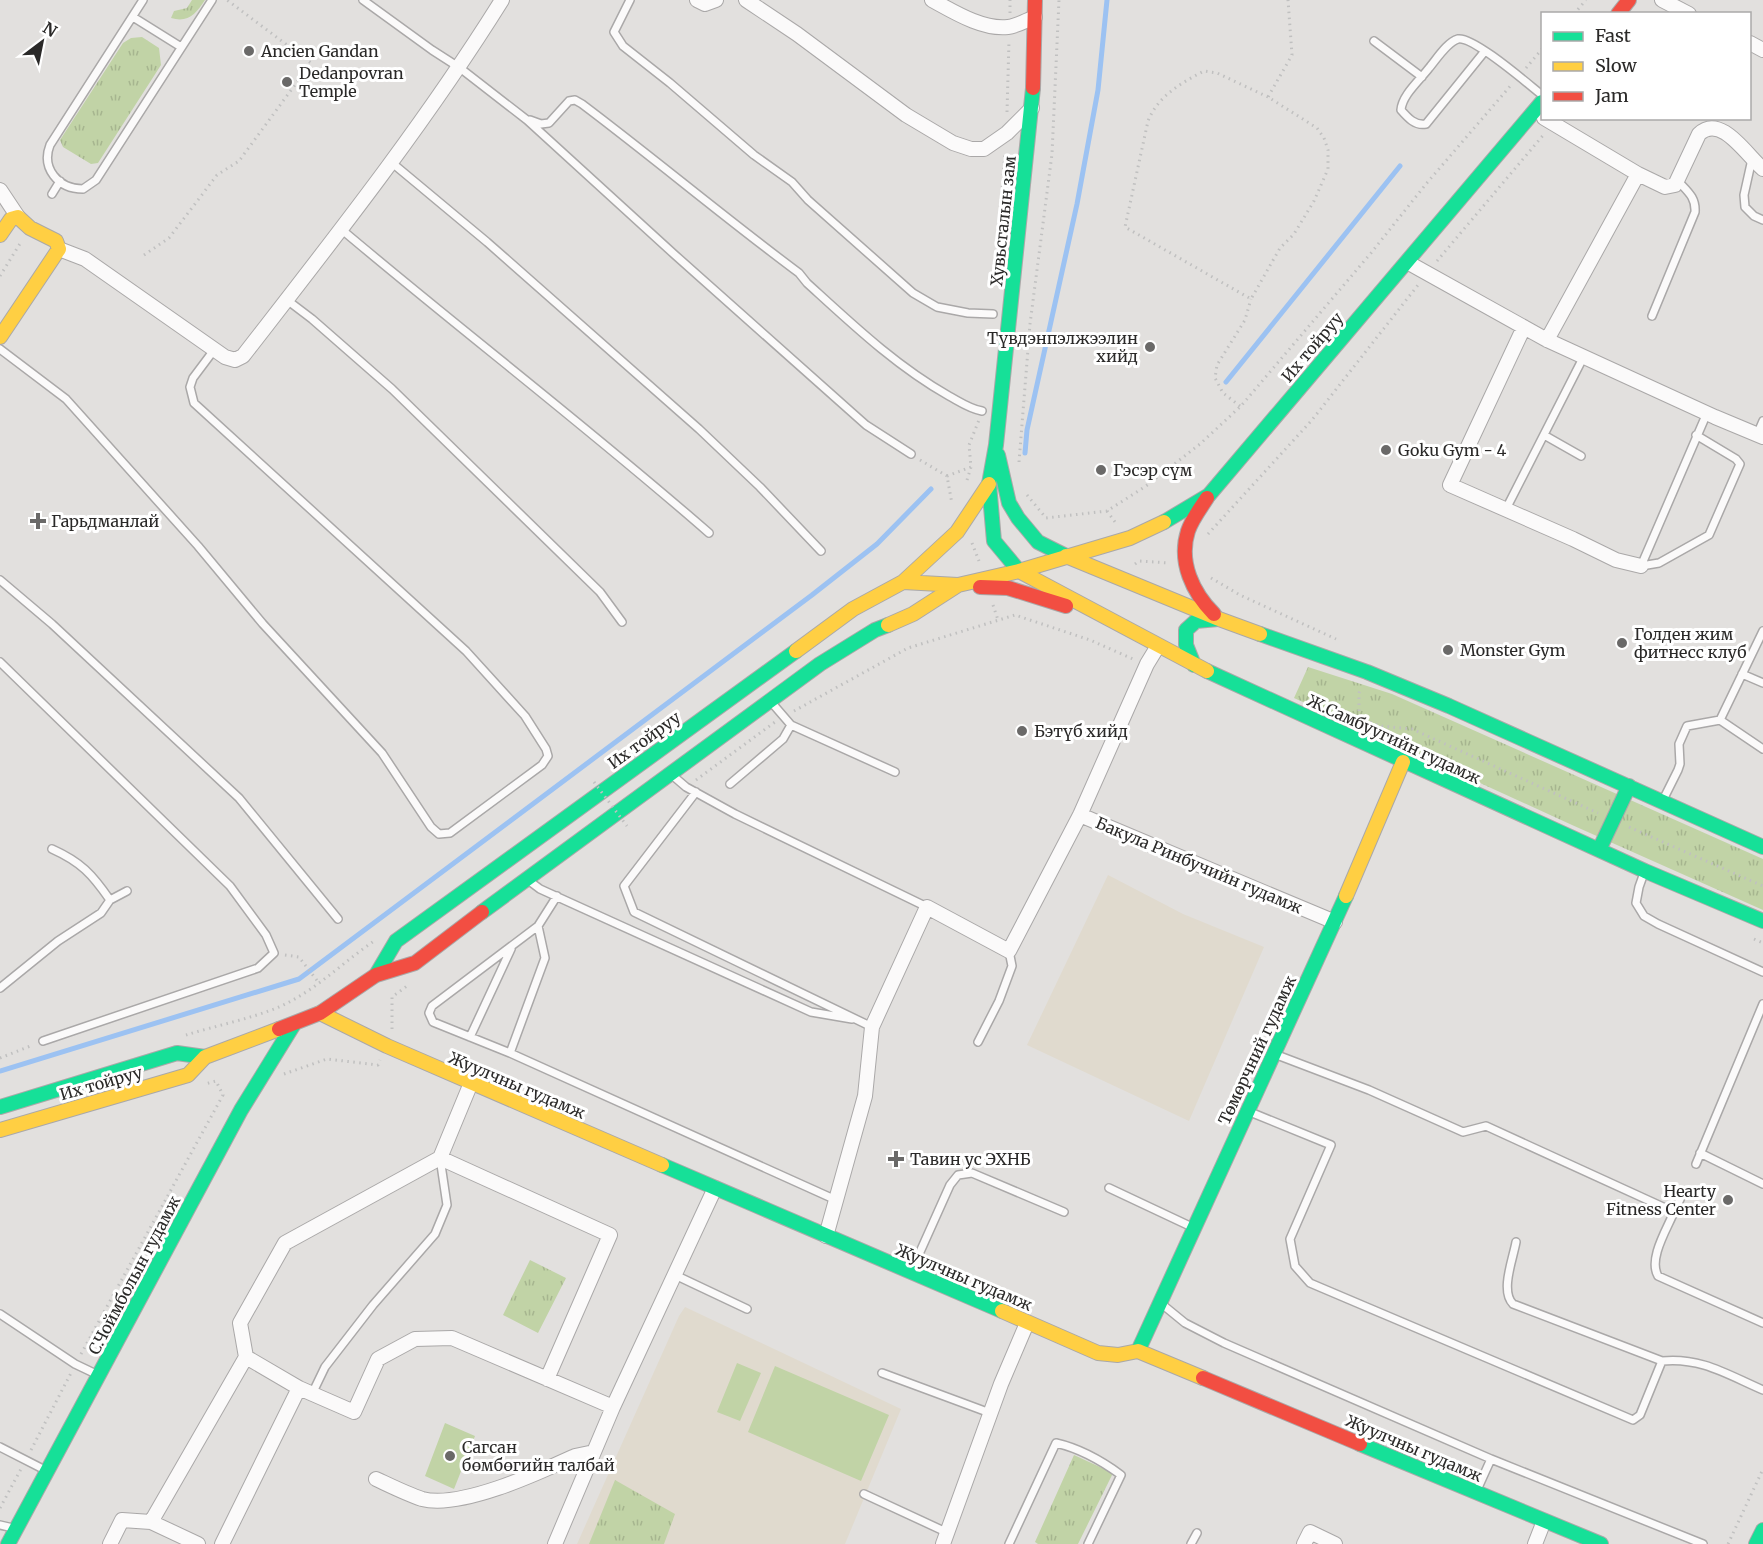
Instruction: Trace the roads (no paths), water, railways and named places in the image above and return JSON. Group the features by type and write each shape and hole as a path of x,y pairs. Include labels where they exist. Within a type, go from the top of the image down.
{"main road":[{"name":"Хувьсгалын зам","path":"996,445 1032,108 1035,0"},
{"path":"1620,12 1629,0"},
{"name":"Их тойруу","path":"376,975 396,941 853,609 903,582 958,585 1019,571 1130,538 1168,520 1209,495 1407,261 1541,117"},
{"path":"0,235 11,219 18,217 33,224 56,241 59,249 0,337"},
{"path":"996,445 989,484 994,541 1019,571"},
{"path":"996,445 1009,503 1038,542 1066,556 1219,619 1367,672 1449,706 1763,847"},
{"path":"903,582 957,532 989,484"},
{"path":"1209,495 1187,533 1186,563 1194,590 1206,607 1219,619"},
{"name":"Ж.Самбуугийн гудамж","path":"1019,571 1194,665 1645,871 1763,921"},
{"path":"958,585 1008,588 1104,616"},
{"name":"Их тойруу","path":"0,1130 188,1075 205,1058 294,1024 320,1012 376,975 415,963 526,878 820,664 875,630 913,615 958,585"},
{"path":"1194,665 1185,645 1184,636 1187,629 1192,622 1199,619 1219,619"},
{"name":"Төмөрчний гудамж","path":"1138,1351 1335,922 1403,762"},
{"path":"1599,850 1629,786"},
{"name":"Жуулчны гудамж","path":"320,1012 387,1046 471,1083 1098,1353 1118,1356 1138,1351 1601,1544"},
{"name":"С.Чоймболын гудамж","path":"8,1544 241,1110 294,1024"},
{"name":"Их тойруу","path":"0,1107 177,1053 205,1058"},
{"path":"1756,1544 1763,1530"}],"street":[{"path":"59,249 85,259 225,357 235,360 243,356 341,230 460,68 502,0"},
{"path":"697,0 705,4 716,0"},
{"path":"746,0 797,34 906,115 953,143 971,149 984,149 1007,133 1032,108"},
{"path":"932,0 976,21 990,25 1010,27 1035,17"},
{"path":"1662,0 1685,12"},
{"path":"1551,120 1638,174 1665,187 1675,185 1699,134 1704,129 1712,127 1729,135 1763,169"},
{"path":"1547,340 1638,174"},
{"path":"0,190 18,217"},
{"path":"1407,261 1426,274 1583,358 1760,436"},
{"path":"1524,327 1450,485 1617,560 1641,566"},
{"path":"1080,815 1147,664 1158,646"},
{"name":"Бакула Ринбучийн гудамж","path":"1009,951 1080,815 1335,922"},
{"path":"826,1236 865,1096 867,1024 927,907 1009,951"},
{"path":"151,1522 246,1357 240,1323 285,1244 440,1158 471,1083"},
{"path":"440,1158 610,1235 548,1379"},
{"path":"555,1544 613,1407 715,1188"},
{"path":"944,1538 990,1413 1027,1323"},
{"path":"246,1357 305,1390 354,1412 378,1359 415,1339 452,1338 613,1407"},
{"path":"229,1543 305,1390"},
{"path":"376,1479 423,1499 448,1502 468,1498 575,1456 594,1452"},
{"path":"110,1544 122,1520 151,1522 198,1544"},
{"path":"1535,1544 1544,1521"},
{"path":"1304,1544 1310,1532 1335,1544"}],"lane":[{"path":"143,0 50,145 47,157 49,169 60,182 79,189 93,183 212,0"},
{"path":"363,0 460,68 526,120 866,425 911,454"},
{"path":"630,0 614,32 623,46 754,155 792,182 808,200 913,293 937,307 968,313 993,314"},
{"path":"132,17 181,47"},
{"path":"1485,51 1425,124 1420,125 1411,120 1401,110 1406,97 1422,77 1451,43 1458,39 1466,39 1485,51 1541,94"},
{"path":"1374,41 1422,77"},
{"path":"526,120 541,124 549,123 569,101 575,100 582,104 659,162 734,225 799,273 807,284 878,348 933,388 972,410 982,411"},
{"path":"1752,159 1744,195 1745,207 1754,216 1763,220"},
{"path":"391,162 487,242 699,429 760,487 821,551"},
{"path":"1652,316 1695,212 1696,202 1678,181"},
{"path":"52,194 60,182"},
{"path":"341,230 638,472 709,533"},
{"path":"287,300 392,389 600,592 622,622"},
{"path":"0,349 66,399 198,546 262,624 382,753 431,827 439,834 450,832 542,765 548,756 546,749 525,716 466,651 194,403 190,387 193,378 214,350"},
{"path":"1506,509 1583,358"},
{"path":"1641,566 1707,413"},
{"path":"1760,436 1763,421"},
{"path":"1544,435 1581,456"},
{"path":"1641,566 1659,563 1708,535 1740,464 1736,459 1696,435"},
{"path":"0,580 52,624 239,798 338,919"},
{"path":"1720,720 1763,631"},
{"path":"0,662 230,886 266,934 274,953 258,968 43,1041"},
{"path":"1742,674 1763,683"},
{"path":"770,701 791,725 895,772"},
{"path":"1663,801 1680,764 1679,744 1687,726 1720,720 1763,749"},
{"path":"730,784 783,739 791,725"},
{"path":"670,774 686,787 735,814 927,907"},
{"path":"696,792 624,886 634,912 867,1024"},
{"path":"52,849 83,866 110,900"},
{"path":"1645,871 1636,903 1644,916 1763,972"},
{"path":"526,878 540,889 811,1012 867,1024"},
{"path":"0,988 58,941 101,913 110,900 127,891"},
{"path":"557,896 538,926 432,1006 429,1013 433,1022 510,1053 836,1200"},
{"path":"510,1053 546,958 538,926"},
{"path":"470,1037 512,946"},
{"path":"978,1042 999,1001 1012,966 1009,951"},
{"path":"1696,1164 1763,1004"},
{"path":"1274,1053 1369,1090 1463,1132 1486,1126 1674,1212"},
{"path":"1247,1111 1331,1145 1290,1239 1295,1266 1310,1283 1633,1420 1640,1415 1662,1361"},
{"path":"1700,1153 1763,1184"},
{"path":"305,1390 435,1234 447,1205 440,1158"},
{"path":"911,1273 950,1185 958,1174 972,1173 1064,1212"},
{"path":"1109,1188 1194,1228"},
{"path":"1682,1194 1655,1259 1654,1269 1659,1276 1763,1323"},
{"path":"1516,1242 1506,1291 1508,1299 1513,1304 1662,1361 1679,1359 1703,1363 1763,1390"},
{"path":"675,1275 747,1308"},
{"path":"1159,1302 1185,1323 1224,1343 1491,1459 1703,1544"},
{"path":"0,1314 75,1364 99,1375"},
{"path":"882,1373 990,1413"},
{"path":"1009,1544 1056,1443 1101,1462 1121,1474 1088,1544"},
{"path":"0,1447 47,1471"},
{"path":"1476,1492 1491,1459"},
{"path":"864,1494 944,1538"},
{"path":"0,1525 16,1529"},
{"path":"1191,1544 1197,1533"}],"waterway":[{"path":"1025,453 1027,430 1077,204 1098,90 1107,0"},
{"path":"1226,382 1400,166"},
{"path":"0,1071 299,979 812,595 877,544 931,489"}],"place":[{"name":"Ancien Gandan","path":"249,51"},
{"name":"Dedanpovran Temple","path":"287,82"},
{"name":"Түвдэнпэлжээлин хийд","path":"1150,347"},
{"name":"Goku Gym - 4","path":"1386,450"},
{"name":"Гэсэр сүм","path":"1101,470"},
{"name":"Гарьдманлай","path":"38,521"},
{"name":"Голден жим фитнесс клуб","path":"1622,643"},
{"name":"Monster Gym","path":"1448,650"},
{"name":"Бэтүб хийд","path":"1022,731"},
{"name":"Тавин ус ЭХНБ","path":"896,1159"},
{"name":"Hearty Fitness Center","path":"1728,1200"},
{"name":"Сагсан бөмбөгийн талбай","path":"450,1456"}]}
